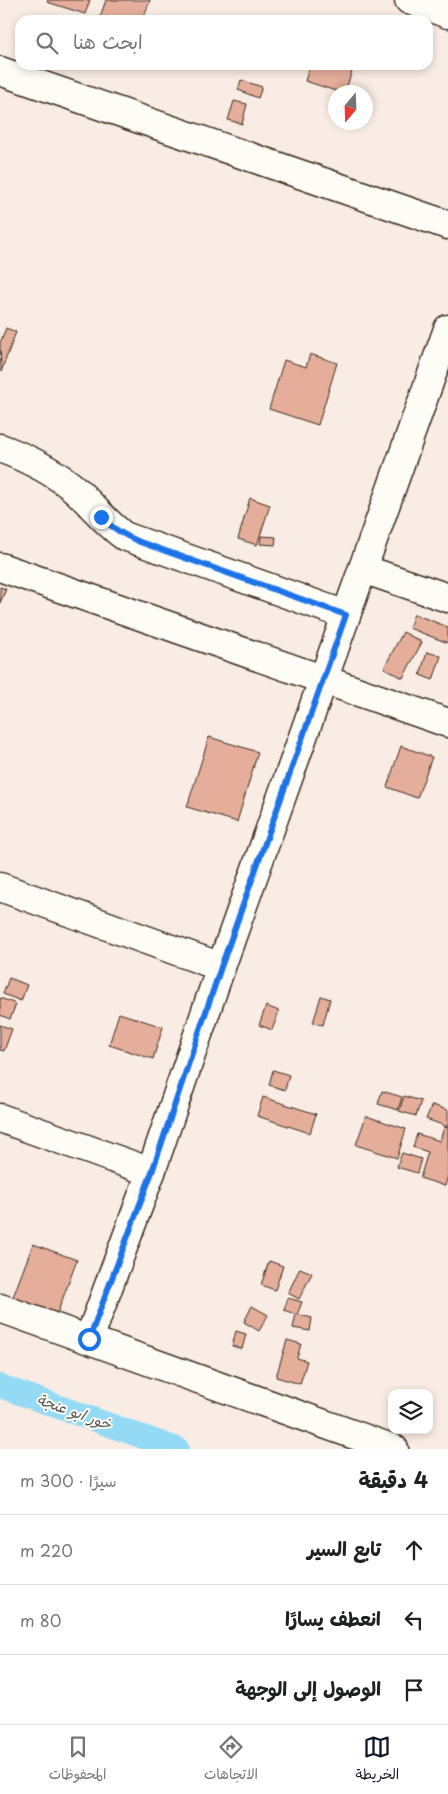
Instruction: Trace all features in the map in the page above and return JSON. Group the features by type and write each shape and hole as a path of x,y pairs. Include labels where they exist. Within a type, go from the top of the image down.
{"street":[{"path":"409,0 448,14"},
{"path":"0,71 448,225"},
{"path":"89,1339 152,1172 221,967 448,329"},
{"path":"0,448 29,460 53,474 75,490 94,507 110,526 124,536 346,615"},
{"path":"0,567 448,723"},
{"path":"363,569 448,598"},
{"path":"0,887 221,967"},
{"path":"0,1118 152,1172"},
{"path":"0,1308 394,1449"}],"building":[{"path":"48,0 90,0 85,14 47,2"},
{"path":"106,0 150,0 145,15 101,15"},
{"path":"308,70 352,70 347,85 328,85 328,88 305,81"},
{"path":"241,80 262,87 258,98 238,90"},
{"path":"234,101 247,104 242,124 228,120"},
{"path":"6,328 16,332 1,372 0,343"},
{"path":"310,354 337,363 318,425 269,409 284,360 306,367"},
{"path":"250,498 270,505 257,545 238,539"},
{"path":"261,536 276,537 275,545 260,544"},
{"path":"0,587 6,589 0,603"},
{"path":"414,614 448,627 448,643 409,628"},
{"path":"403,632 422,642 403,678 384,668"},
{"path":"427,652 441,656 433,680 420,675"},
{"path":"209,737 258,752 237,822 187,807"},
{"path":"401,746 432,757 417,798 387,787"},
{"path":"9,978 27,985 21,1001 3,994"},
{"path":"321,996 330,999 323,1025 313,1023"},
{"path":"0,998 16,1004 10,1019 0,1015"},
{"path":"266,1006 279,1011 272,1030 259,1025"},
{"path":"119,1013 163,1027 153,1059 109,1045"},
{"path":"0,1025 12,1029 4,1051 0,1050"},
{"path":"273,1070 289,1075 285,1090 269,1085"},
{"path":"382,1091 402,1097 398,1110 378,1104"},
{"path":"404,1096 421,1101 416,1116 399,1111"},
{"path":"263,1097 316,1114 310,1133 257,1116"},
{"path":"432,1105 448,1110 448,1127 426,1119"},
{"path":"366,1116 406,1129 397,1158 356,1145"},
{"path":"444,1127 448,1128 448,1175 445,1186 420,1178 428,1152 413,1147 417,1134 440,1141"},
{"path":"402,1153 421,1159 417,1173 397,1167"},
{"path":"33,1244 77,1260 57,1314 13,1297"},
{"path":"269,1261 283,1266 275,1290 261,1285"},
{"path":"300,1268 312,1273 299,1299 288,1293"},
{"path":"288,1298 302,1302 297,1315 284,1310"},
{"path":"252,1306 268,1315 259,1331 244,1322"},
{"path":"296,1314 312,1318 310,1331 293,1328"},
{"path":"236,1331 246,1334 242,1349 232,1346"},
{"path":"287,1340 301,1344 297,1358 307,1361 300,1384 276,1377"}],"waterway":[{"name":"خور ابو عنجة","path":"0,1386 177,1449"}],"route":[{"path":"89,1339 152,1172 221,967 346,615 124,536 101,517"}]}
